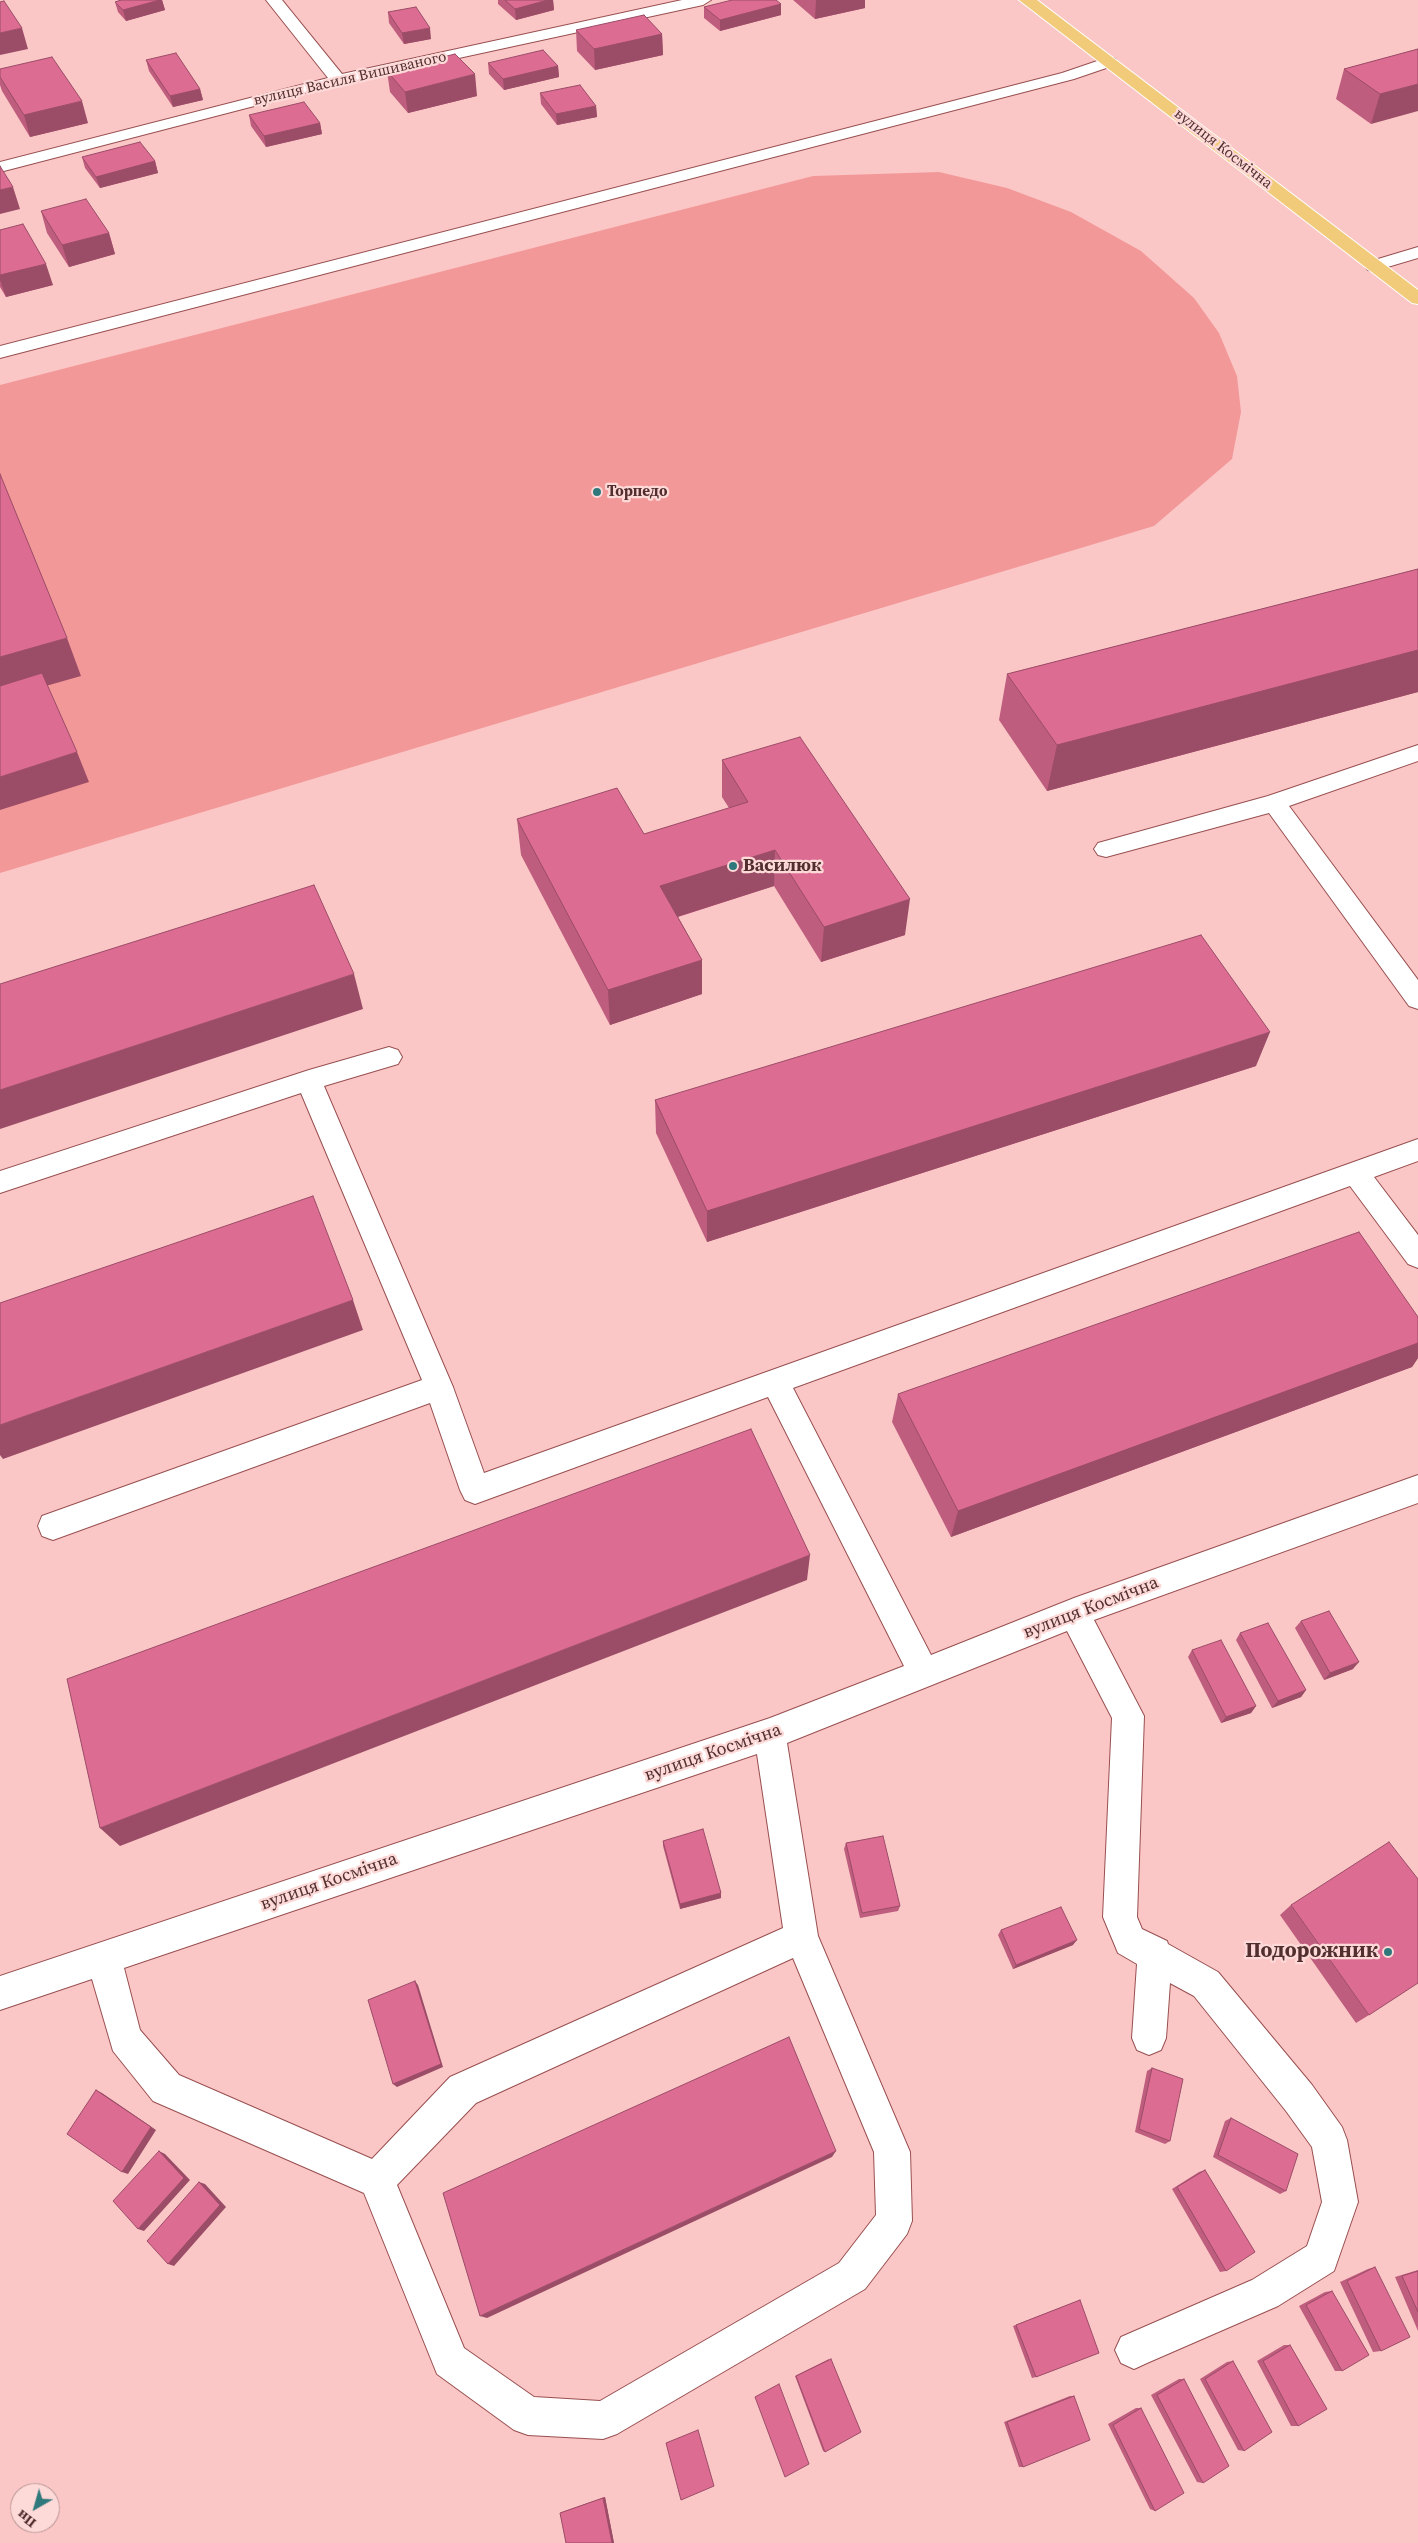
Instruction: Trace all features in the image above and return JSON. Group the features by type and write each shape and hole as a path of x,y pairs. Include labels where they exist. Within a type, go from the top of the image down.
{"main road":[{"name":"вулиця Космічна","path":"1027,0 1418,299"}],"street":[{"path":"274,0 338,80"},
{"name":"вулиця Василя Вишиваного","path":"0,167 338,80 703,0"},
{"path":"0,352 1068,76 1109,62"},
{"path":"1374,266 1418,252"},
{"path":"1106,849 1274,803 1418,753"},
{"path":"1274,803 1418,999"},
{"path":"0,1182 310,1080 389,1057"},
{"path":"310,1080 439,1387 475,1490 1418,1150"},
{"path":"1355,1172 1418,1256"},
{"path":"776,1383 924,1673"},
{"path":"53,1526 439,1387"},
{"name":"вулиця Космічна","path":"0,1993 770,1734 1074,1613 1418,1489"},
{"path":"1074,1613 1128,1716 1120,1917 1130,1941 1206,1984 1299,2098 1329,2140 1340,2202 1321,2258 1265,2294 1134,2350"},
{"path":"104,1958 125,2040 166,2088 378,2180 450,2361 528,2416 603,2420 852,2276 894,2221 892,2152 801,1937 770,1734"},
{"path":"378,2180 463,2090 801,1937"},
{"path":"1149,2038 1155,1954"}],"shaded area":[{"name":"Торпедо","path":"939,172 1007,188 1071,212 1141,251 1194,298 1219,333 1237,376 1241,412 1232,459 1154,526 0,873 0,385 813,176"}],"building":[{"path":"121,0 160,0 123,10 115,2"},
{"path":"505,0 548,0 515,9"},
{"path":"732,0 776,0 781,4 720,20 704,7"},
{"path":"4,1 22,28 0,33 0,2"},
{"path":"416,7 430,28 402,33 388,12"},
{"path":"644,15 662,34 594,49 576,30"},
{"path":"1418,49 1418,84 1380,94 1344,69"},
{"path":"543,50 558,66 503,79 488,63"},
{"path":"176,53 200,89 170,96 146,60"},
{"path":"455,54 475,74 405,92 387,71"},
{"path":"52,57 82,101 24,115 0,77 0,69"},
{"path":"580,85 596,106 556,114 540,93"},
{"path":"304,102 320,123 264,136 249,115"},
{"path":"140,142 155,161 96,177 82,157"},
{"path":"0,166 13,187 0,190"},
{"path":"86,199 109,233 62,245 41,211"},
{"path":"23,224 46,264 0,275 0,230"},
{"path":"0,474 67,638 0,657"},
{"path":"1418,569 1418,650 1057,745 1007,674"},
{"path":"42,673 77,752 0,777 0,686"},
{"path":"800,737 910,899 824,927 775,850 660,886 702,960 608,990 517,819 617,788 644,834 748,802 722,760"},
{"path":"314,885 354,974 0,1090 0,984"},
{"path":"1201,935 1270,1032 707,1211 655,1100"},
{"path":"313,1196 353,1300 0,1425 0,1303"},
{"path":"1359,1232 1418,1317 1418,1343 958,1511 898,1394"},
{"path":"751,1429 810,1555 100,1828 67,1679"},
{"path":"1329,1611 1359,1662 1330,1673 1301,1621"},
{"path":"1268,1623 1306,1690 1278,1701 1240,1633"},
{"path":"1221,1640 1256,1706 1226,1717 1192,1650"},
{"path":"703,1829 721,1893 680,1904 663,1841"},
{"path":"883,1836 900,1906 862,1913 846,1843"},
{"path":"1389,1842 1418,1879 1418,1983 1369,2015 1291,1905"},
{"path":"1061,1907 1077,1940 1016,1965 1001,1930"},
{"path":"415,1981 441,2064 393,2084 368,2000"},
{"path":"789,2037 836,2151 480,2316 443,2193"},
{"path":"1152,2068 1183,2079 1170,2141 1139,2129"},
{"path":"96,2090 151,2127 122,2172 67,2134"},
{"path":"1231,2118 1298,2154 1286,2191 1218,2155"},
{"path":"159,2151 184,2178 138,2229 113,2201"},
{"path":"1205,2170 1255,2252 1226,2271 1177,2187"},
{"path":"199,2182 220,2205 168,2264 147,2241"},
{"path":"1375,2267 1410,2337 1381,2351 1347,2281"},
{"path":"1418,2271 1418,2312 1402,2276"},
{"path":"1332,2291 1369,2355 1342,2371 1306,2305"},
{"path":"1080,2300 1099,2353 1036,2377 1016,2325"},
{"path":"1290,2345 1327,2409 1298,2426 1263,2361"},
{"path":"831,2359 861,2432 825,2452 796,2376"},
{"path":"1233,2361 1272,2432 1244,2451 1205,2379"},
{"path":"1184,2379 1229,2466 1203,2483 1157,2395"},
{"path":"779,2384 809,2464 785,2477 755,2397"},
{"path":"1074,2396 1090,2440 1023,2467 1007,2422"},
{"path":"1141,2408 1184,2493 1155,2511 1113,2425"},
{"path":"698,2430 714,2486 681,2500 666,2443"},
{"path":"603,2498 612,2543 566,2543 560,2513"}],"place":[{"name":"Торпедо","path":"597,492"},
{"name":"Василюк","path":"733,866"},
{"name":"Подорожник","path":"1388,1952"}]}
